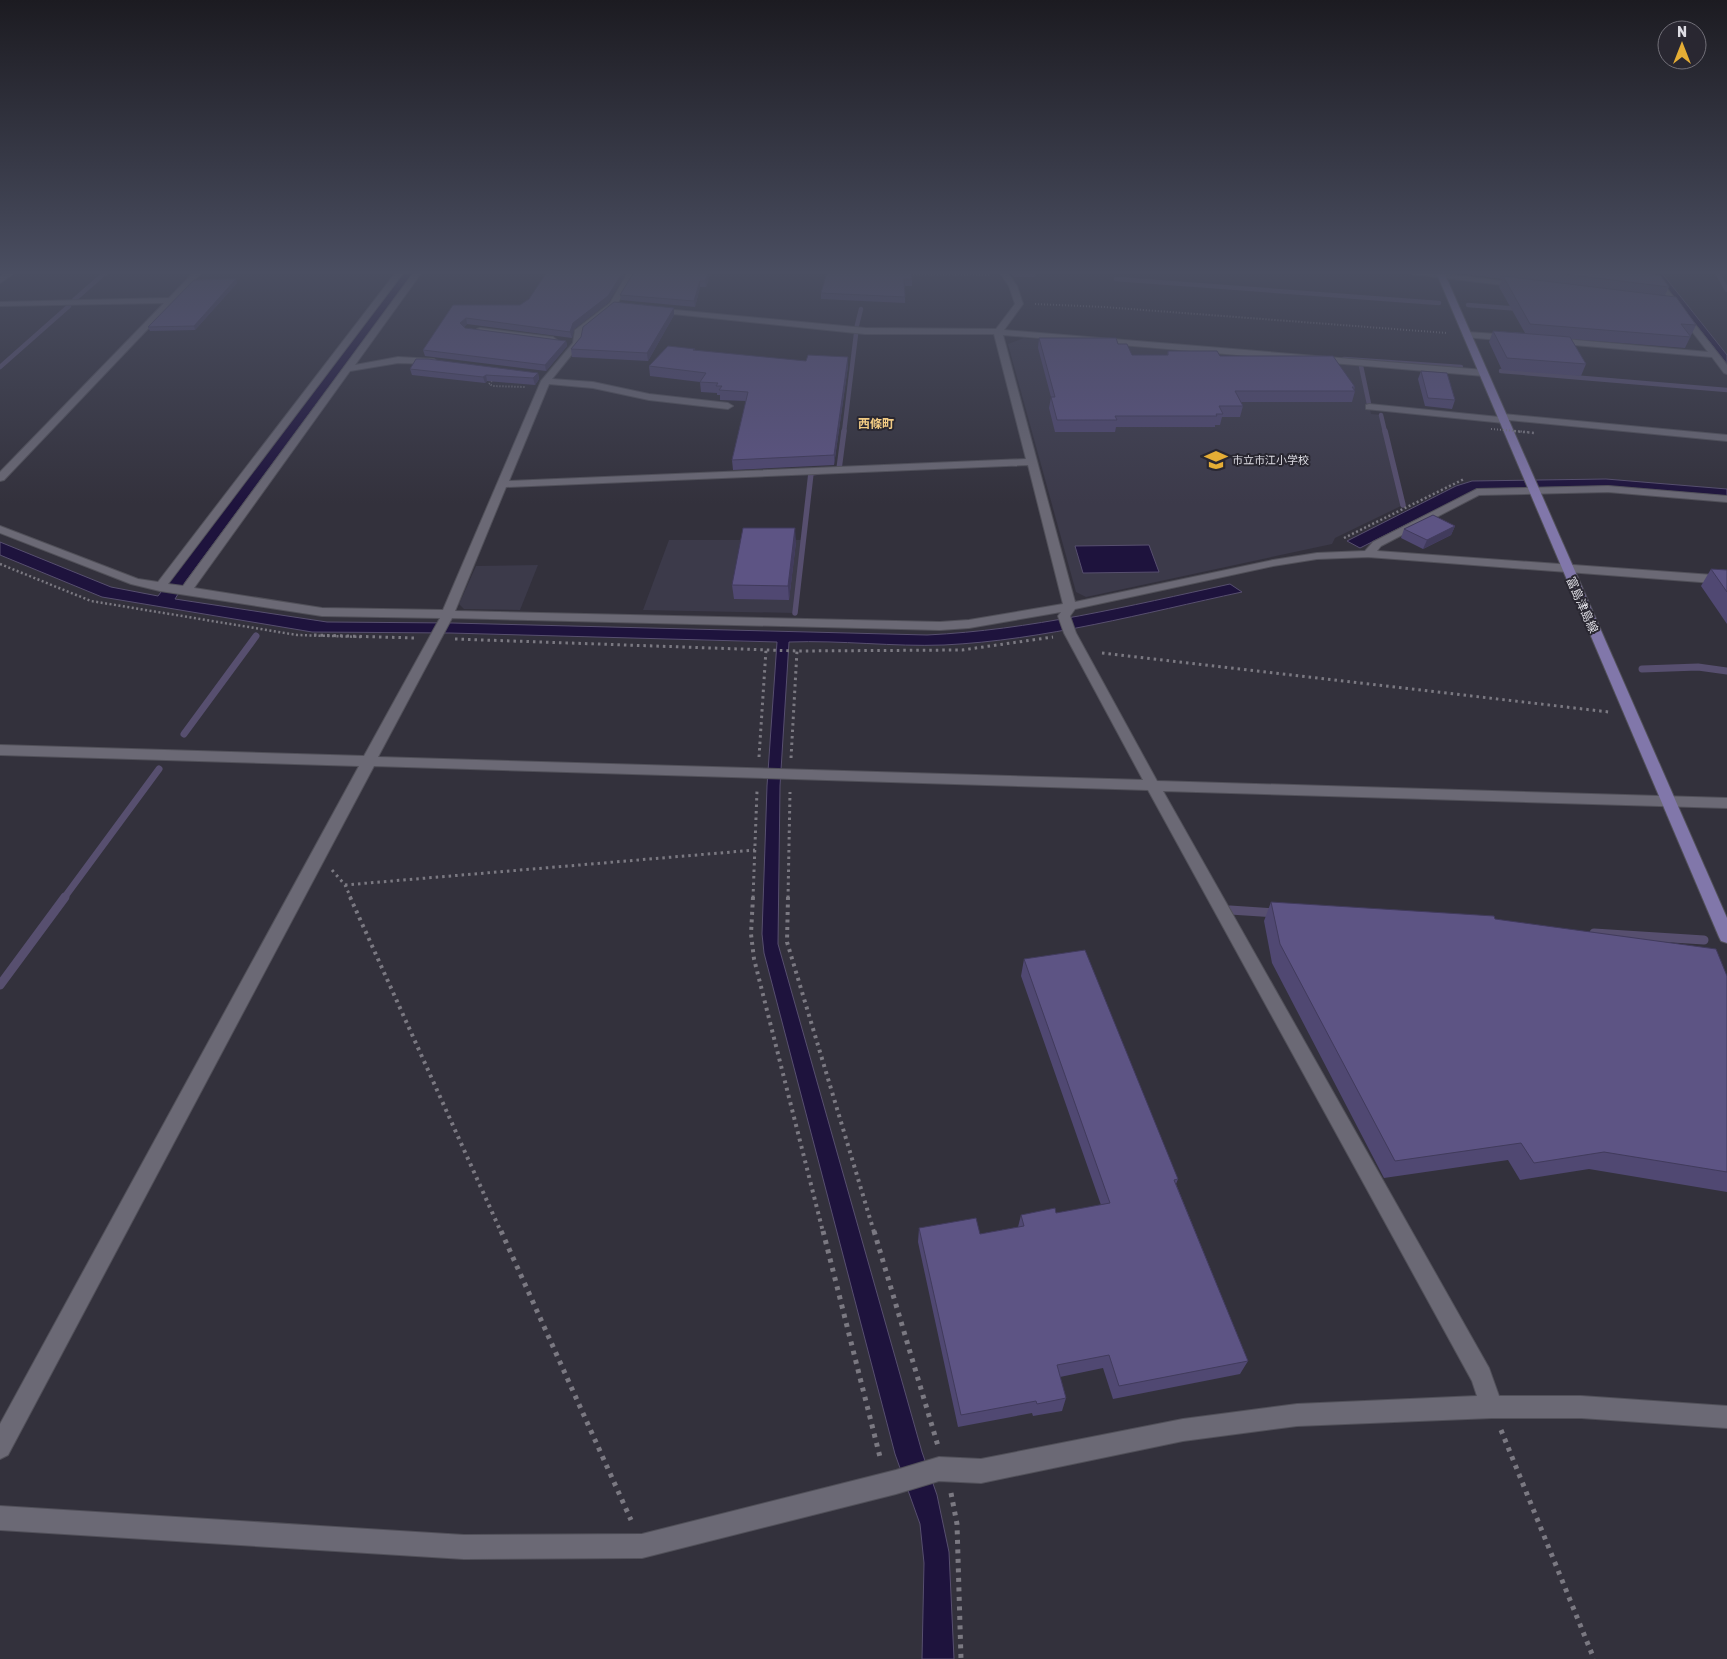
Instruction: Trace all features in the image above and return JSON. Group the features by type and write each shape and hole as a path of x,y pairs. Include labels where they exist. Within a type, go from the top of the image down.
{"main road":[{"name":"富島津島線","path":"1473,349 1533,486 1566,568 1727,937"}],"street":[{"path":"0,478 124,349"},
{"path":"161,588 341,349"},
{"path":"184,590 361,349"},
{"path":"0,1447 446,617 545,380 567,349"},
{"path":"1002,349 1071,634 1153,786 1481,1376 1492,1407"},
{"path":"1204,349 1484,373"},
{"path":"1654,349 1727,354"},
{"path":"1710,349 1727,371"},
{"path":"347,369 398,360 430,361 448,364"},
{"path":"545,380 592,385 649,398 728,406"},
{"path":"1369,408 1727,438"},
{"path":"502,484 1031,462"},
{"path":"1368,554 1377,544 1478,492 1533,486 1560,489 1608,489 1727,499"},
{"path":"0,530 135,582 161,588 322,612 446,617 940,626 1067,611 1273,563 1317,556 1368,554 1727,580"},
{"path":"0,750 1727,803"},
{"path":"0,1518 464,1547 642,1546 942,1469 981,1471 1184,1430 1297,1415 1492,1407 1581,1407 1727,1417"}],"path":[{"path":"495,378 489,384 493,386 545,380"},
{"path":"1491,429 1534,433"},
{"path":"0,564 91,601 297,635 795,651 962,650 1071,634"},
{"path":"767,650 758,773 751,934 754,959 892,1483"},
{"path":"1081,650 1631,714"},
{"path":"795,651 790,774 787,942 958,1524 961,1659"},
{"path":"345,885 755,850"},
{"path":"319,855 345,885 642,1546"},
{"path":"1492,1407 1594,1659"}],"shaded area":[{"path":"345,349 357,349 186,581 175,599 327,622 452,623 927,635 1004,628 1079,616 1230,584 1242,592 1057,632 1019,638 944,645 789,642 780,786 778,944 922,1452 937,1495 949,1552 954,1659 922,1659 924,1563 920,1524 895,1454 764,953 762,934 767,786 777,642 450,633 312,632 102,597 0,555 0,542 111,587 158,596"},
{"name":"市立市江小学校","path":"1009,349 1161,349 1361,366 1371,414 1381,415 1403,505 1335,538 1332,544 1086,597 1076,592"},
{"path":"1715,349 1723,349 1727,355 1727,364"},
{"path":"1606,479 1727,489 1727,496 1608,486 1477,489 1360,548 1347,541 1456,486 1472,481"},
{"path":"669,540 804,540 795,613 643,610"},
{"path":"1149,545 1159,572 1083,573 1075,546"},
{"path":"538,565 520,610 464,609 459,604 476,566"}],"building":[{"path":"423,349 559,349 545,365"},
{"path":"579,349 649,349 647,353"},
{"path":"665,349 694,349 806,361 808,355 848,357 834,455 732,460 748,392 719,390 722,386 716,386 718,383 700,382 706,373 649,366"},
{"path":"1042,349 1129,349 1132,355 1168,355 1168,351 1217,351 1220,356 1333,356 1355,387 1352,387 1355,391 1235,391 1243,406 1219,406 1223,414 1216,414 1217,416 1115,416 1117,420 1057,420 1051,397 1055,397"},
{"path":"1503,349 1577,349 1586,364 1507,358"},
{"path":"416,359 538,373 533,378 486,375 483,377 410,369"},
{"path":"1421,371 1447,373 1455,400 1428,398"},
{"path":"1433,515 1455,526 1427,540 1404,529"},
{"path":"743,528 795,528 788,586 732,585"},
{"path":"1711,569 1727,570 1727,592"},
{"path":"1271,902 1494,916 1495,919 1716,949 1727,976 1727,1172 1604,1152 1534,1163 1521,1143 1395,1161 1280,944"},
{"path":"1085,950 1178,1179 1174,1180 1248,1361 1119,1386 1109,1355 1057,1365 1066,1398 1037,1404 1036,1401 961,1415 919,1228 976,1218 980,1234 1024,1226 1021,1215 1055,1208 1056,1213 1110,1203 1024,959"}],"waterway":[{"path":"0,367 20,349"},
{"path":"844,432 854,349"},
{"path":"1344,359 1461,367"},
{"path":"1361,366 1369,404"},
{"path":"1501,371 1727,390"},
{"path":"1381,415 1385,432"},
{"path":"839,469 844,431"},
{"path":"1385,431 1403,505"},
{"path":"795,613 811,473 819,472"},
{"path":"184,734 256,636"},
{"path":"1642,669 1698,667 1727,671"},
{"path":"64,898 159,769"},
{"path":"0,985 65,897"},
{"path":"1230,910 1276,913"},
{"path":"1594,933 1704,940"}],"place":[{"name":"市立市江小学校","path":"1216,460"}],"district":[{"name":"西條町","path":"876,424"}]}
